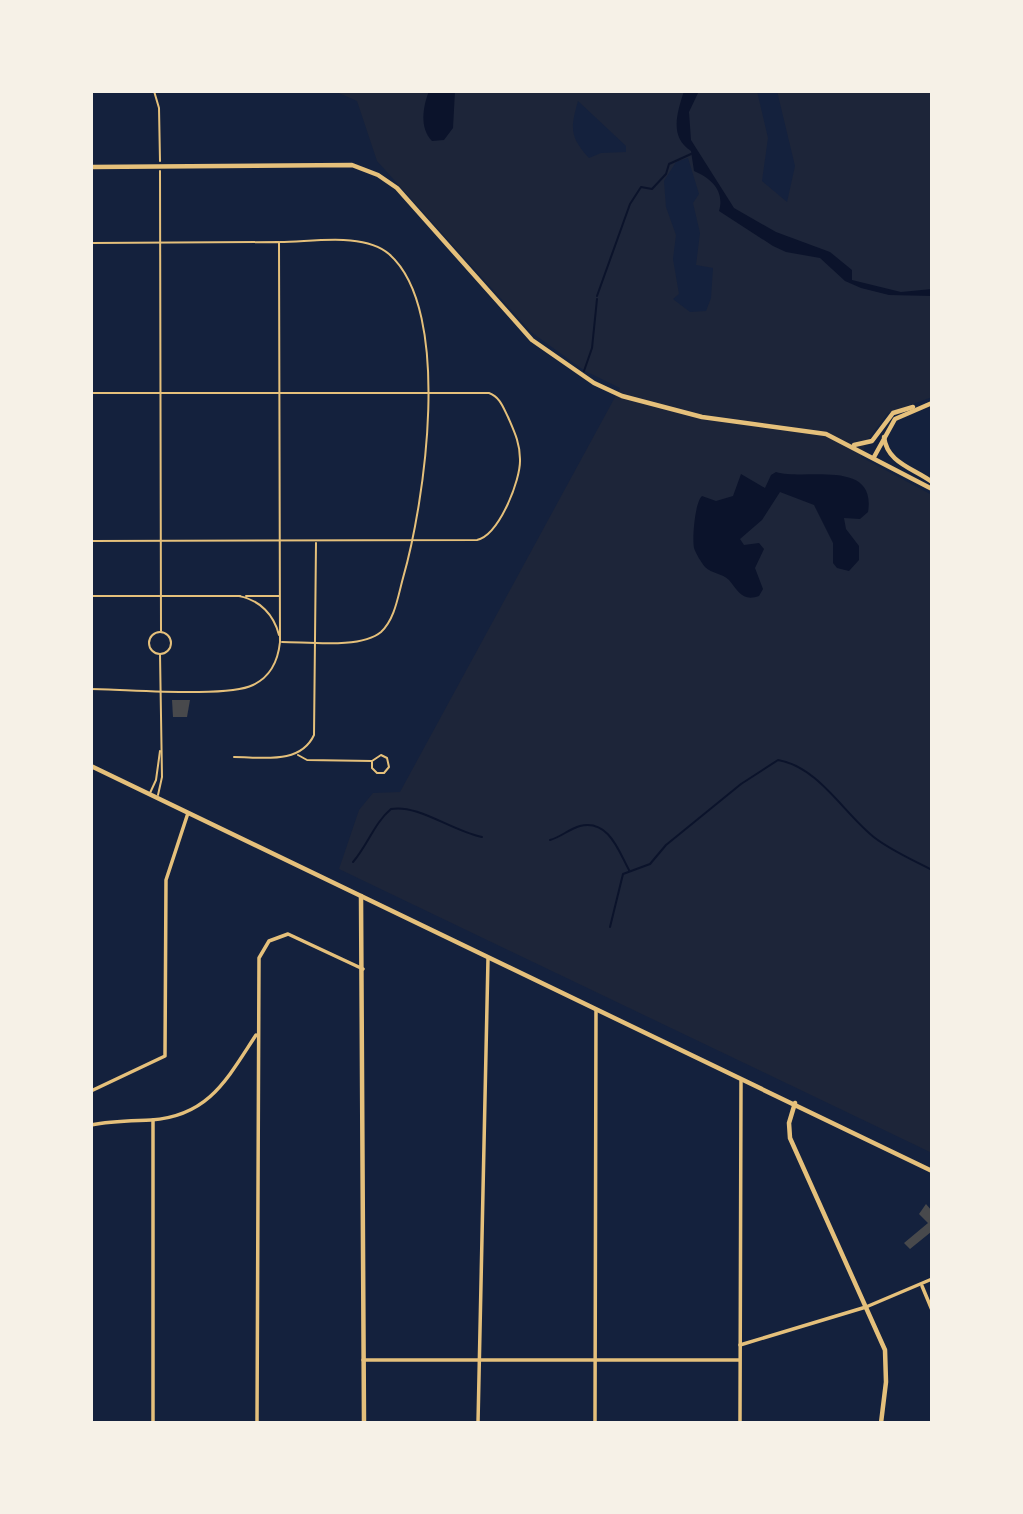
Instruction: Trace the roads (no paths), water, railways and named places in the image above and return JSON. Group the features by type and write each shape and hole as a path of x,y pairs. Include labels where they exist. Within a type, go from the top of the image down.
{"street":[{"path":"91,167 352,165 369,171 397,188 532,341 594,383 654,406 735,423 817,431 853,446 932,489"},
{"path":"853,446 874,440 897,410 932,403"},
{"path":"874,457 895,419 919,407"},
{"path":"884,436 891,456 932,482"},
{"path":"91,766 932,1171"},
{"path":"91,1091 165,1056 166,880 188,813"},
{"path":"361,896 364,1423"},
{"path":"257,1423 259,958 269,941 279,935 296,936 363,969"},
{"path":"478,1423 488,959"},
{"path":"595,1423 596,1010"},
{"path":"91,1125 153,1120 186,1113 207,1102 221,1088 257,1033"},
{"path":"740,1423 741,1081"},
{"path":"795,1103 789,1123 790,1138 886,1357 881,1423"},
{"path":"153,1120 153,1423"},
{"path":"740,1345 866,1307 932,1279"},
{"path":"922,1285 932,1310"},
{"path":"362,1360 739,1360"}],"lane":[{"path":"154,91 159,108 160,161"},
{"path":"160,171 161,631"},
{"path":"91,690 223,691 249,687 264,678 273,667 280,642 279,242"},
{"path":"91,243 367,243 385,251 396,260 412,291 423,324 428,392 424,469 413,541 392,614 382,631 360,641 280,642"},
{"path":"91,393 486,392 496,396 518,439 520,468 515,488 486,537 460,542 91,541"},
{"path":"297,754 309,745 315,731 316,541"},
{"path":"91,596 280,596"},
{"path":"239,596 253,600 267,611 278,628 280,642"},
{"path":"160,654 153,650 149,642 153,635 161,631"},
{"path":"160,654 168,651 172,643 168,635 161,631"},
{"path":"157,798 161,789 160,654"},
{"path":"150,794 156,780 161,747"},
{"path":"234,757 297,754 307,760 372,761 377,756 384,756 389,767 384,773 377,773 372,768 372,761"}],"waterway":[{"path":"597,296 630,204 641,187 652,189 666,174 669,164 691,154"},
{"path":"584,371 592,348 597,299"},
{"path":"610,927 623,874 650,864 666,845 741,784 778,760 793,764 819,781 882,843 932,870"},
{"path":"353,862 391,809 412,810 482,837"},
{"path":"550,840 580,826 598,827 612,839 629,870"}]}
